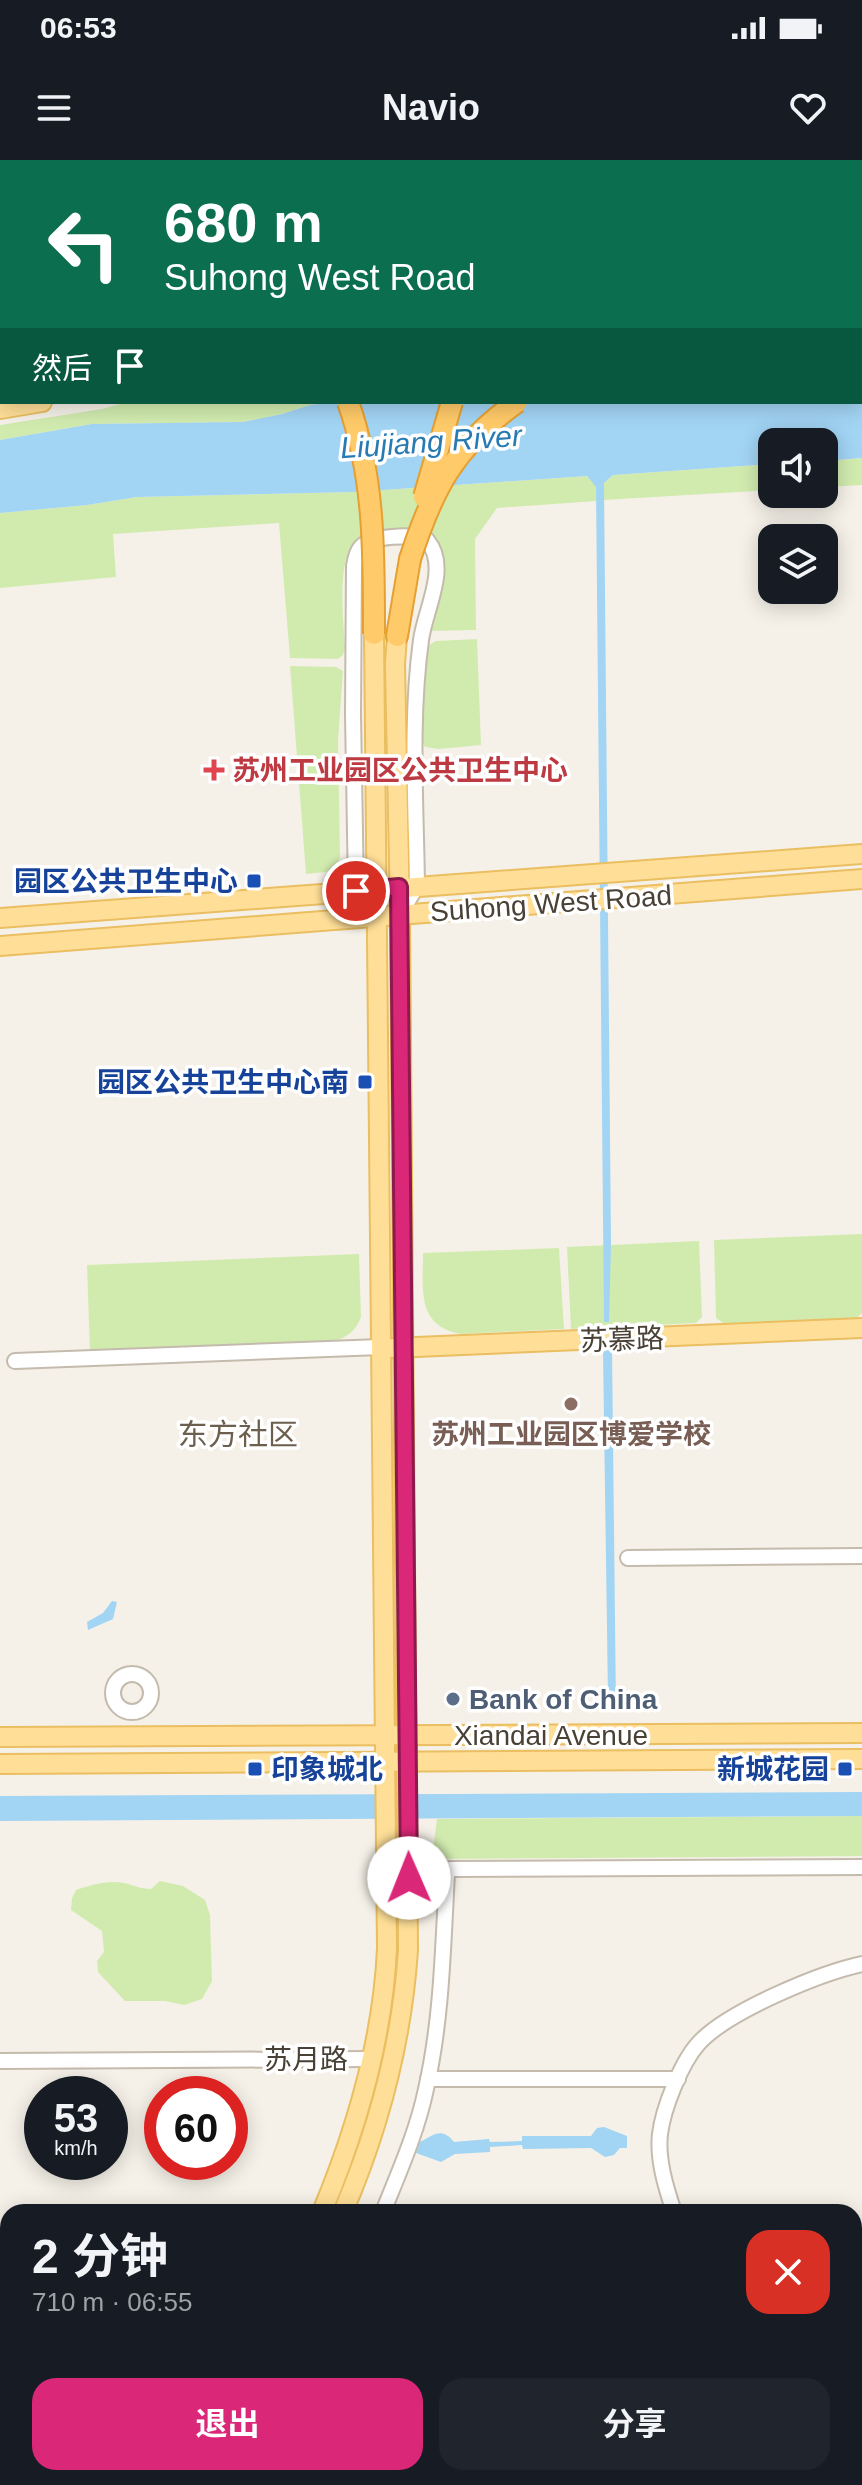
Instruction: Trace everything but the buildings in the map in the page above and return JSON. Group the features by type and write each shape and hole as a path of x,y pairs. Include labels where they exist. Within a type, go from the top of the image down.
{"highway":[{"path":"349,404 364,453 371,499 374,634"},
{"path":"397,636 410,559 436,450 451,404"},
{"path":"410,559 424,516 448,469 474,437 515,404"}],"main road":[{"path":"0,409 30,404"},
{"path":"325,2204 351,2136 372,2059 387,1964 374,634"},
{"path":"346,2204 374,2131 389,2078 400,2022 408,1950 400,914 408,887 395,664 397,636"},
{"name":"Suhong West Road","path":"0,918 862,854"},
{"name":"Suhong West Road","path":"0,946 862,879"},
{"name":"苏慕路","path":"381,1347 862,1328"},
{"name":"Xiandai Avenue","path":"0,1737 862,1733"},
{"name":"Xiandai Avenue","path":"0,1764 862,1759"}],"street":[{"path":"377,916 356,891 353,714 355,560 358,549 367,541 409,536 427,540 438,561 421,639 408,887"},
{"path":"15,1361 381,1347"},
{"path":"628,1558 862,1556"},
{"path":"146,1706 135,1712 117,1714 113,1690 119,1679 131,1675 143,1678 150,1689 146,1706 148,1722"},
{"path":"386,2204 408,2151 428,2079 439,2004 447,1874 450,1869 862,1867"},
{"path":"672,2204 660,2140 678,2079 698,2044 743,2012 803,1984 862,1964"},
{"name":"苏月路","path":"0,2061 372,2059"},
{"path":"428,2079 678,2079"}],"green space":[{"path":"121,404 318,404 243,422 92,424 0,440 0,425"},
{"path":"862,458 862,485 838,486 838,460"},
{"path":"758,465 758,491 603,500 604,483 613,475"},
{"path":"587,476 596,486 596,501 497,508 475,539 476,630 428,631 438,549 378,535 358,539 350,549 345,564 342,601 345,648 338,659 290,658 279,523 113,534 116,577 0,588 0,513 137,497 354,492"},
{"path":"477,639 481,745 439,749 425,747 421,740 426,647 436,641"},
{"path":"290,666 336,667 343,671 338,740 340,857 336,867 326,872 306,874"},
{"path":"862,1234 862,1313 856,1319 726,1325 716,1318 714,1240"},
{"path":"699,1241 702,1317 696,1323 571,1329 567,1247"},
{"path":"559,1248 564,1329 461,1334 446,1330 429,1314 423,1292 423,1253"},
{"path":"359,1254 361,1317 350,1333 333,1342 90,1353 87,1265"},
{"path":"862,1816 862,1856 432,1859 437,1819"},
{"path":"160,1881 183,1886 205,1900 210,1915 212,1981 202,1999 184,2005 165,2001 125,2001 98,1972 97,1961 104,1952 102,1931 71,1910 76,1890 112,1882 151,1889"}],"water":[{"name":"Liujiang River","path":"318,404 862,404 862,458 838,460 838,428 758,428 758,465 613,475 604,483 611,1244 609,1322 604,1322 596,487 587,476 354,492 137,497 0,513 0,440 92,424 243,422"},
{"path":"612,1348 616,1711 609,1708 608,1699 603,1351"},
{"path":"112,1601 117,1602 113,1619 88,1630 87,1622 103,1613"},
{"path":"862,1792 862,1816 0,1821 0,1796"},
{"path":"604,2127 627,2136 627,2148 620,2148 614,2155 605,2157 591,2148 490,2147 490,2152 455,2154 441,2162 416,2153 420,2142 441,2133 454,2142 489,2139 490,2142 522,2141 522,2136 591,2136 597,2128"}],"place":[{"name":"苏州工业园区公共卫生中心","path":"214,770"},
{"name":"园区公共卫生中心","path":"254,881"},
{"name":"园区公共卫生中心南","path":"365,1082"},
{"name":"苏州工业园区博爱学校","path":"571,1404"},
{"name":"Bank of China","path":"453,1699"},
{"name":"印象城北","path":"255,1769"},
{"name":"新城花园","path":"845,1769"}],"district":[{"name":"东方社区","path":"238,1435"}],"route":[{"path":"356,891 399,887 409,1878"}]}
